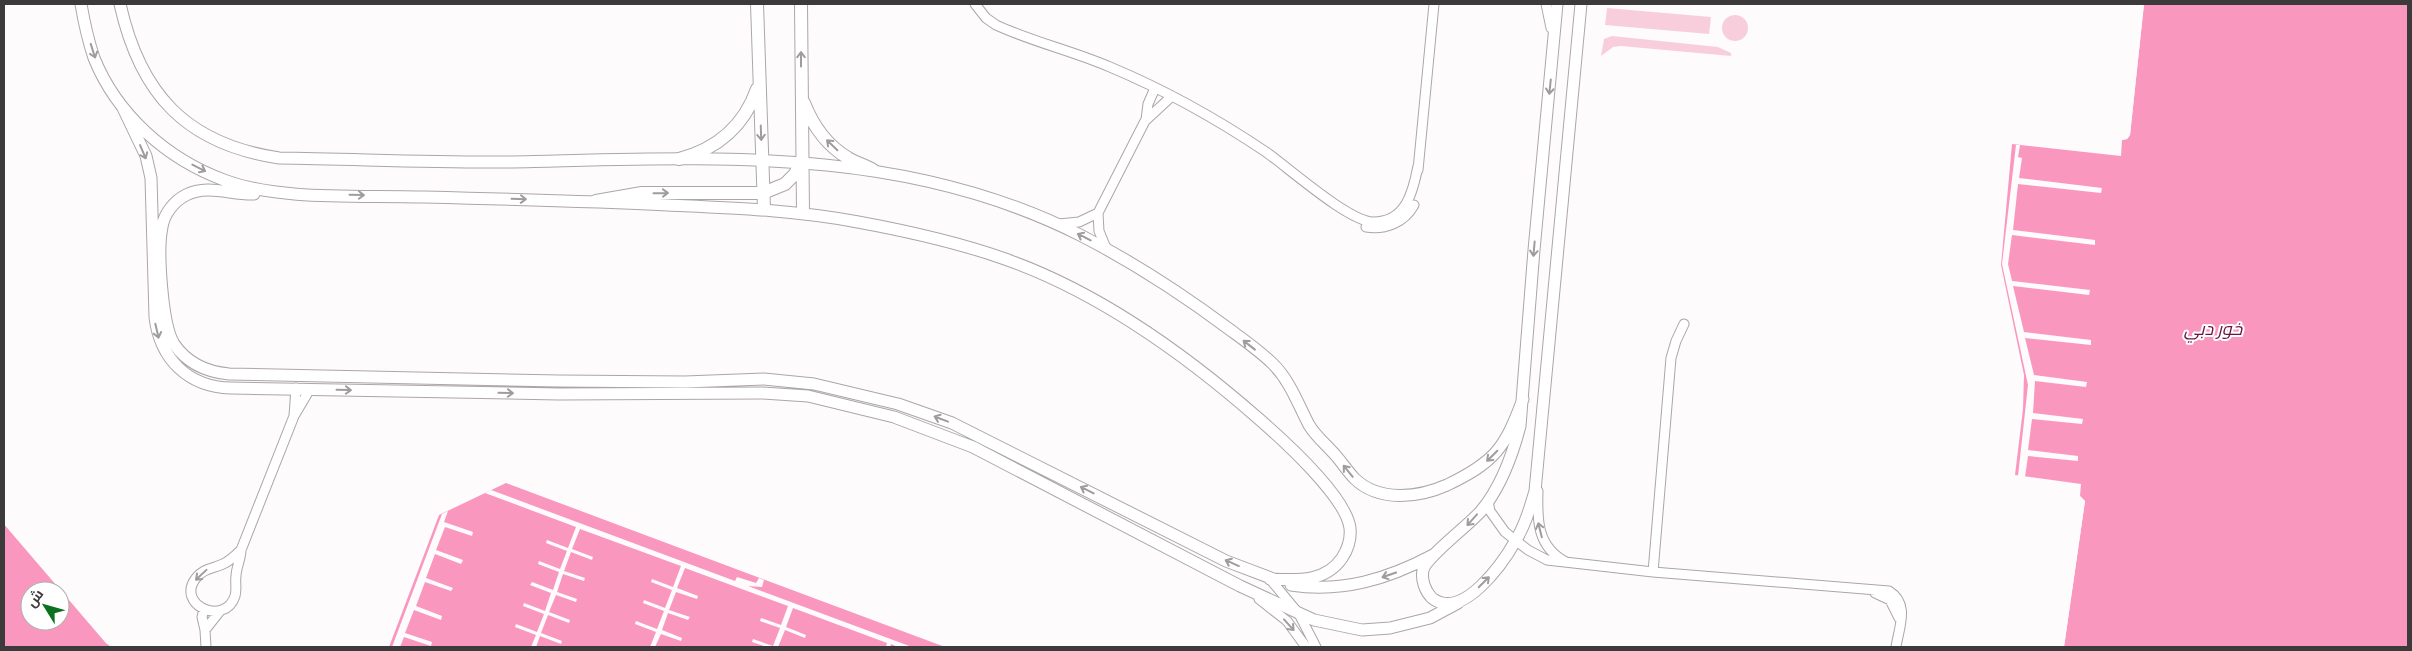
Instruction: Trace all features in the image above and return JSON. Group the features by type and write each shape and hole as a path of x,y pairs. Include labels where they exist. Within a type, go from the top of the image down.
{"main road":[{"path":"80,4 94,58 107,84 123,108 149,167 155,317 164,350 178,369 192,379 208,386 226,388 559,394 770,393 823,399 894,417 964,443 1240,586 1299,614 1330,625 1362,630 1383,629 1417,622 1458,603 1488,579 1516,540 1530,510 1538,471 1582,4"},
{"path":"120,4 127,36 136,60 149,83 165,103 184,121 206,135 229,147 254,154 279,158 508,162 679,160 801,162 873,170 940,182 978,193 1059,224 1106,248 1180,294 1274,364 1289,385 1312,429 1356,480 1376,492 1397,497 1421,493 1441,488 1479,469 1494,456 1506,441 1523,398"},
{"path":"757,4 764,209"},
{"path":"801,4 801,162 803,213"},
{"path":"271,191 246,194 199,190 182,197 170,207 161,228 165,321 169,333 179,350 193,363 204,369 229,374 559,381 684,382 764,379 798,381 831,387 898,404 952,423 1226,561 1270,579 1311,588 1352,585 1393,574 1433,554 1466,527 1488,501 1506,470 1514,449 1520,426 1523,398 1534,250 1557,4"},
{"path":"679,160 706,150 730,133 748,111 759,84"},
{"path":"801,93 810,117 830,144 848,158 873,170"},
{"path":"123,108 164,148 222,180 247,188 271,191 596,201 764,209 872,224 957,244 1007,259 1047,276 1129,322 1234,398 1286,445 1334,496 1347,517 1350,530 1349,543 1344,555 1336,566 1314,578 1300,580 1270,579"},
{"path":"596,201 642,193 763,194 785,184 795,174 801,162"},
{"path":"296,388 316,376"},
{"path":"1433,554 1423,571 1426,590 1440,602 1458,603"}],"street":[{"path":"969,4 977,16 988,26 1002,32 1023,36"},
{"path":"975,4 991,22 1023,36 1111,68 1172,96 1250,141 1333,202 1349,218 1365,227 1392,225 1407,215 1416,199 1434,4"},
{"path":"1546,4 1551,20 1553,58"},
{"path":"1146,121 1148,104 1155,88"},
{"path":"1106,248 1098,231 1098,213 1146,121 1172,96"},
{"path":"1059,224 1079,222 1098,213"},
{"path":"1653,572 1672,358 1676,341 1684,324"},
{"path":"294,416 296,388"},
{"path":"205,630 220,611 229,606 235,595 236,574 241,550 294,416 310,389"},
{"path":"1538,471 1539,528 1550,550 1571,564"},
{"path":"1488,501 1490,511 1516,540 1547,560 1653,572 1869,591 1889,591 1895,595 1902,607 1896,647"},
{"path":"220,611 204,609 194,601 190,591 194,580 201,572 221,565 241,550"},
{"path":"1270,579 1299,614 1316,647"},
{"path":"1240,586 1276,611 1297,633 1306,647"},
{"path":"204,609 202,617 206,647"}],"shaded area":[{"path":"1607,8 1711,17 1709,34 1605,25"},
{"path":"1735,15 1744,19 1748,28 1744,37 1735,41 1726,37 1722,28 1726,19"},
{"path":"1612,36 1718,47 1731,53 1731,56 1621,46 1613,47 1601,56 1604,39"}],"water":[{"name":"خور دبي","path":"2144,4 2408,4 2408,647 2064,647 2085,501 2080,496 2081,484 2015,475 2023,409 2024,375 2001,265 2012,144 2121,156 2122,140 2127,139 2130,135"},
{"path":"506,483 945,647 389,647 439,515"},
{"path":"4,524 53,581 20,581 20,631 70,631 70,601 111,647 4,647"}],"pier":[{"path":"2142,4 2144,4 2130,135 2127,139 2122,140 2128,134"},
{"path":"2016,145 2020,145 2018,157 2022,158 2019,178 2102,188 2101,193 2018,184 2013,230 2095,240 2095,245 2012,235 2008,264 2012,281 2090,290 2089,295 2013,286 2024,332 2091,340 2091,345 2025,338 2034,375 2087,382 2086,387 2035,381 2033,413 2083,419 2082,424 2032,419 2028,450 2078,456 2078,461 2028,456 2025,477 2018,476 2028,385 2002,264"},
{"path":"491,490 735,581 737,577 756,583 759,578 764,580 762,587 748,586 912,647 898,647 891,644 890,647 886,647 887,643 793,608 786,627 806,635 805,638 785,630 778,647 767,647 752,642 753,639 773,646 780,628 760,621 761,618 781,625 788,606 685,568 677,588 698,596 697,599 676,592 669,610 690,617 688,620 668,613 662,630 682,638 681,641 661,634 655,647 650,647 656,632 635,624 636,621 657,629 664,611 643,603 644,600 665,608 672,590 651,582 652,579 673,587 681,566 580,529 572,549 593,557 592,560 571,552 564,571 585,578 584,581 563,574 557,592 577,599 576,602 556,595 549,612 570,620 569,623 548,615 541,633 562,641 561,644 540,636 536,647 531,647 536,635 515,627 516,624 537,632 544,614 523,606 524,603 545,611 551,593 530,585 532,582 553,590 559,572 538,564 539,561 560,569 567,551 546,543 547,540 568,548 576,527 485,493"},
{"path":"2080,496 2085,501 2064,647 2062,647 2083,502"},
{"path":"448,511 444,522 473,532 472,536 445,527 436,550 463,560 461,564 435,554 426,578 453,588 451,591 425,582 416,606 442,616 441,620 414,610 405,633 432,642 431,646 404,637 400,647 392,647 442,514"},
{"path":"4,521 57,581 53,581 4,524"},
{"path":"70,596 114,647 106,643 70,601"}]}
